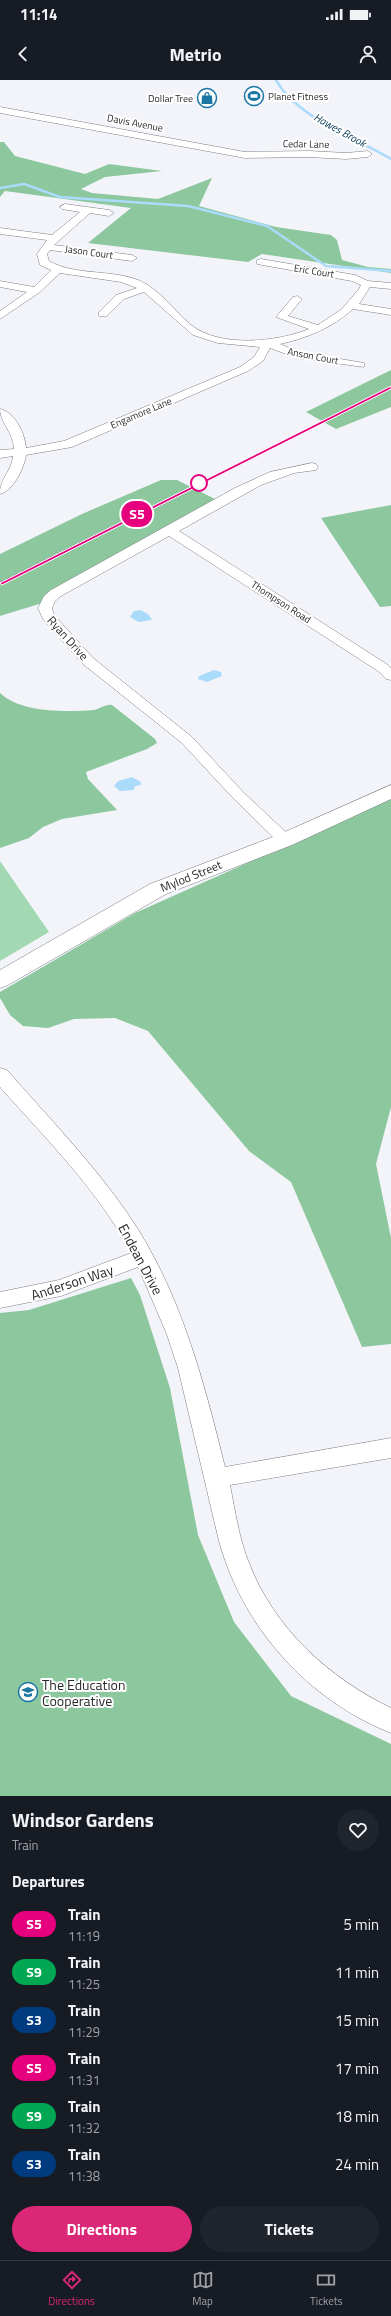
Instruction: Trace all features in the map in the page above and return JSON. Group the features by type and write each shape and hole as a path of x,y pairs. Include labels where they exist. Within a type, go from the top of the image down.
{"street":[{"name":"Davis Avenue","path":"0,110 245,155 267,155"},
{"name":"Cedar Lane","path":"267,155 309,154 346,156 368,154"},
{"path":"65,207 109,213"},
{"path":"88,210 54,238 47,247 42,254 42,260 48,266 58,269 121,278 146,288 194,331 226,340 267,343 286,340 318,328 339,317 351,306 365,288 366,284"},
{"path":"0,231 54,238"},
{"name":"Jason Court","path":"47,247 132,258"},
{"name":"Eric Court","path":"261,262 355,278 366,284 391,286"},
{"path":"0,316 36,290 58,269"},
{"path":"0,284 36,290"},
{"path":"103,314 120,298 146,288"},
{"path":"297,299 281,317 318,328"},
{"path":"351,306 391,312"},
{"name":"Anson Court","path":"267,343 297,355 360,365"},
{"name":"Engamore Lane","path":"0,454 46,449 78,440 244,369 259,359 267,343"},
{"path":"0,412 20,437 21,452 15,472 0,490"},
{"name":"Ryan Drive","path":"285,840 238,795 187,740 88,662 46,612 46,603 56,594 226,498 274,475 296,469 312,467"},
{"name":"Thompson Road","path":"170,531 388,669"},
{"name":"Mylod Street","path":"0,980 158,889 186,876 285,840 391,791"},
{"name":"Endean Drive","path":"0,1075 104,1196 143,1257 176,1332 188,1366 237,1562 253,1596 274,1629 301,1660 333,1687 356,1703 391,1721"},
{"name":"Anderson Way","path":"0,1300 61,1288 143,1257"},
{"path":"216,1478 391,1448"}],"green space":[{"path":"0,142 4,142 15,156 85,174 109,164 162,171 105,177 81,189 92,193 158,199 212,178 199,206 276,227 331,235 337,240 342,260 368,267 391,269 391,273 262,254 248,262 88,243 131,208 5,191 0,197"},
{"path":"391,370 391,407 336,429 306,412"},
{"path":"161,480 177,480 215,499 73,579 39,604 0,616 0,554 82,514"},
{"path":"391,505 391,606 380,607 321,518"},
{"path":"0,693 9,700 32,708 44,710 94,710 107,705 112,705 155,739 157,743 147,749 86,772 88,779 117,810 62,819 43,827 29,838 0,848"},
{"path":"391,799 391,1107 376,1164 391,1238 391,1344 362,1347 291,1182 249,1151 148,1031 115,1018 74,1019 48,1028 23,1026 10,1015 0,998 0,992 135,913"},
{"path":"0,861 49,932 0,961"},
{"path":"131,1278 140,1295 170,1388 198,1535 234,1622 291,1696 391,1744 391,1796 0,1796 0,1313 29,1310"}],"water":[{"path":"141,610 149,615 152,620 139,622 130,617 134,611"},
{"path":"214,670 221,672 222,676 207,682 198,679 199,676"},
{"path":"132,777 141,782 141,785 135,786 134,790 120,791 114,786 118,781"}],"waterway":[{"name":"Hawes Brook","path":"276,80 285,93 297,105 312,116 391,159"},
{"path":"0,188 24,184 60,197 188,206 267,226 326,266 391,271"}],"railway":[{"path":"87,540 391,388"},
{"path":"0,583 87,540"}],"train":[{"name":"S5","path":"0,583 391,388"}],"place":[{"name":"Planet Fitness","path":"254,96"},
{"name":"Dollar Tree","path":"207,98"},
{"name":"The Education Cooperative","path":"28,1692"}]}
